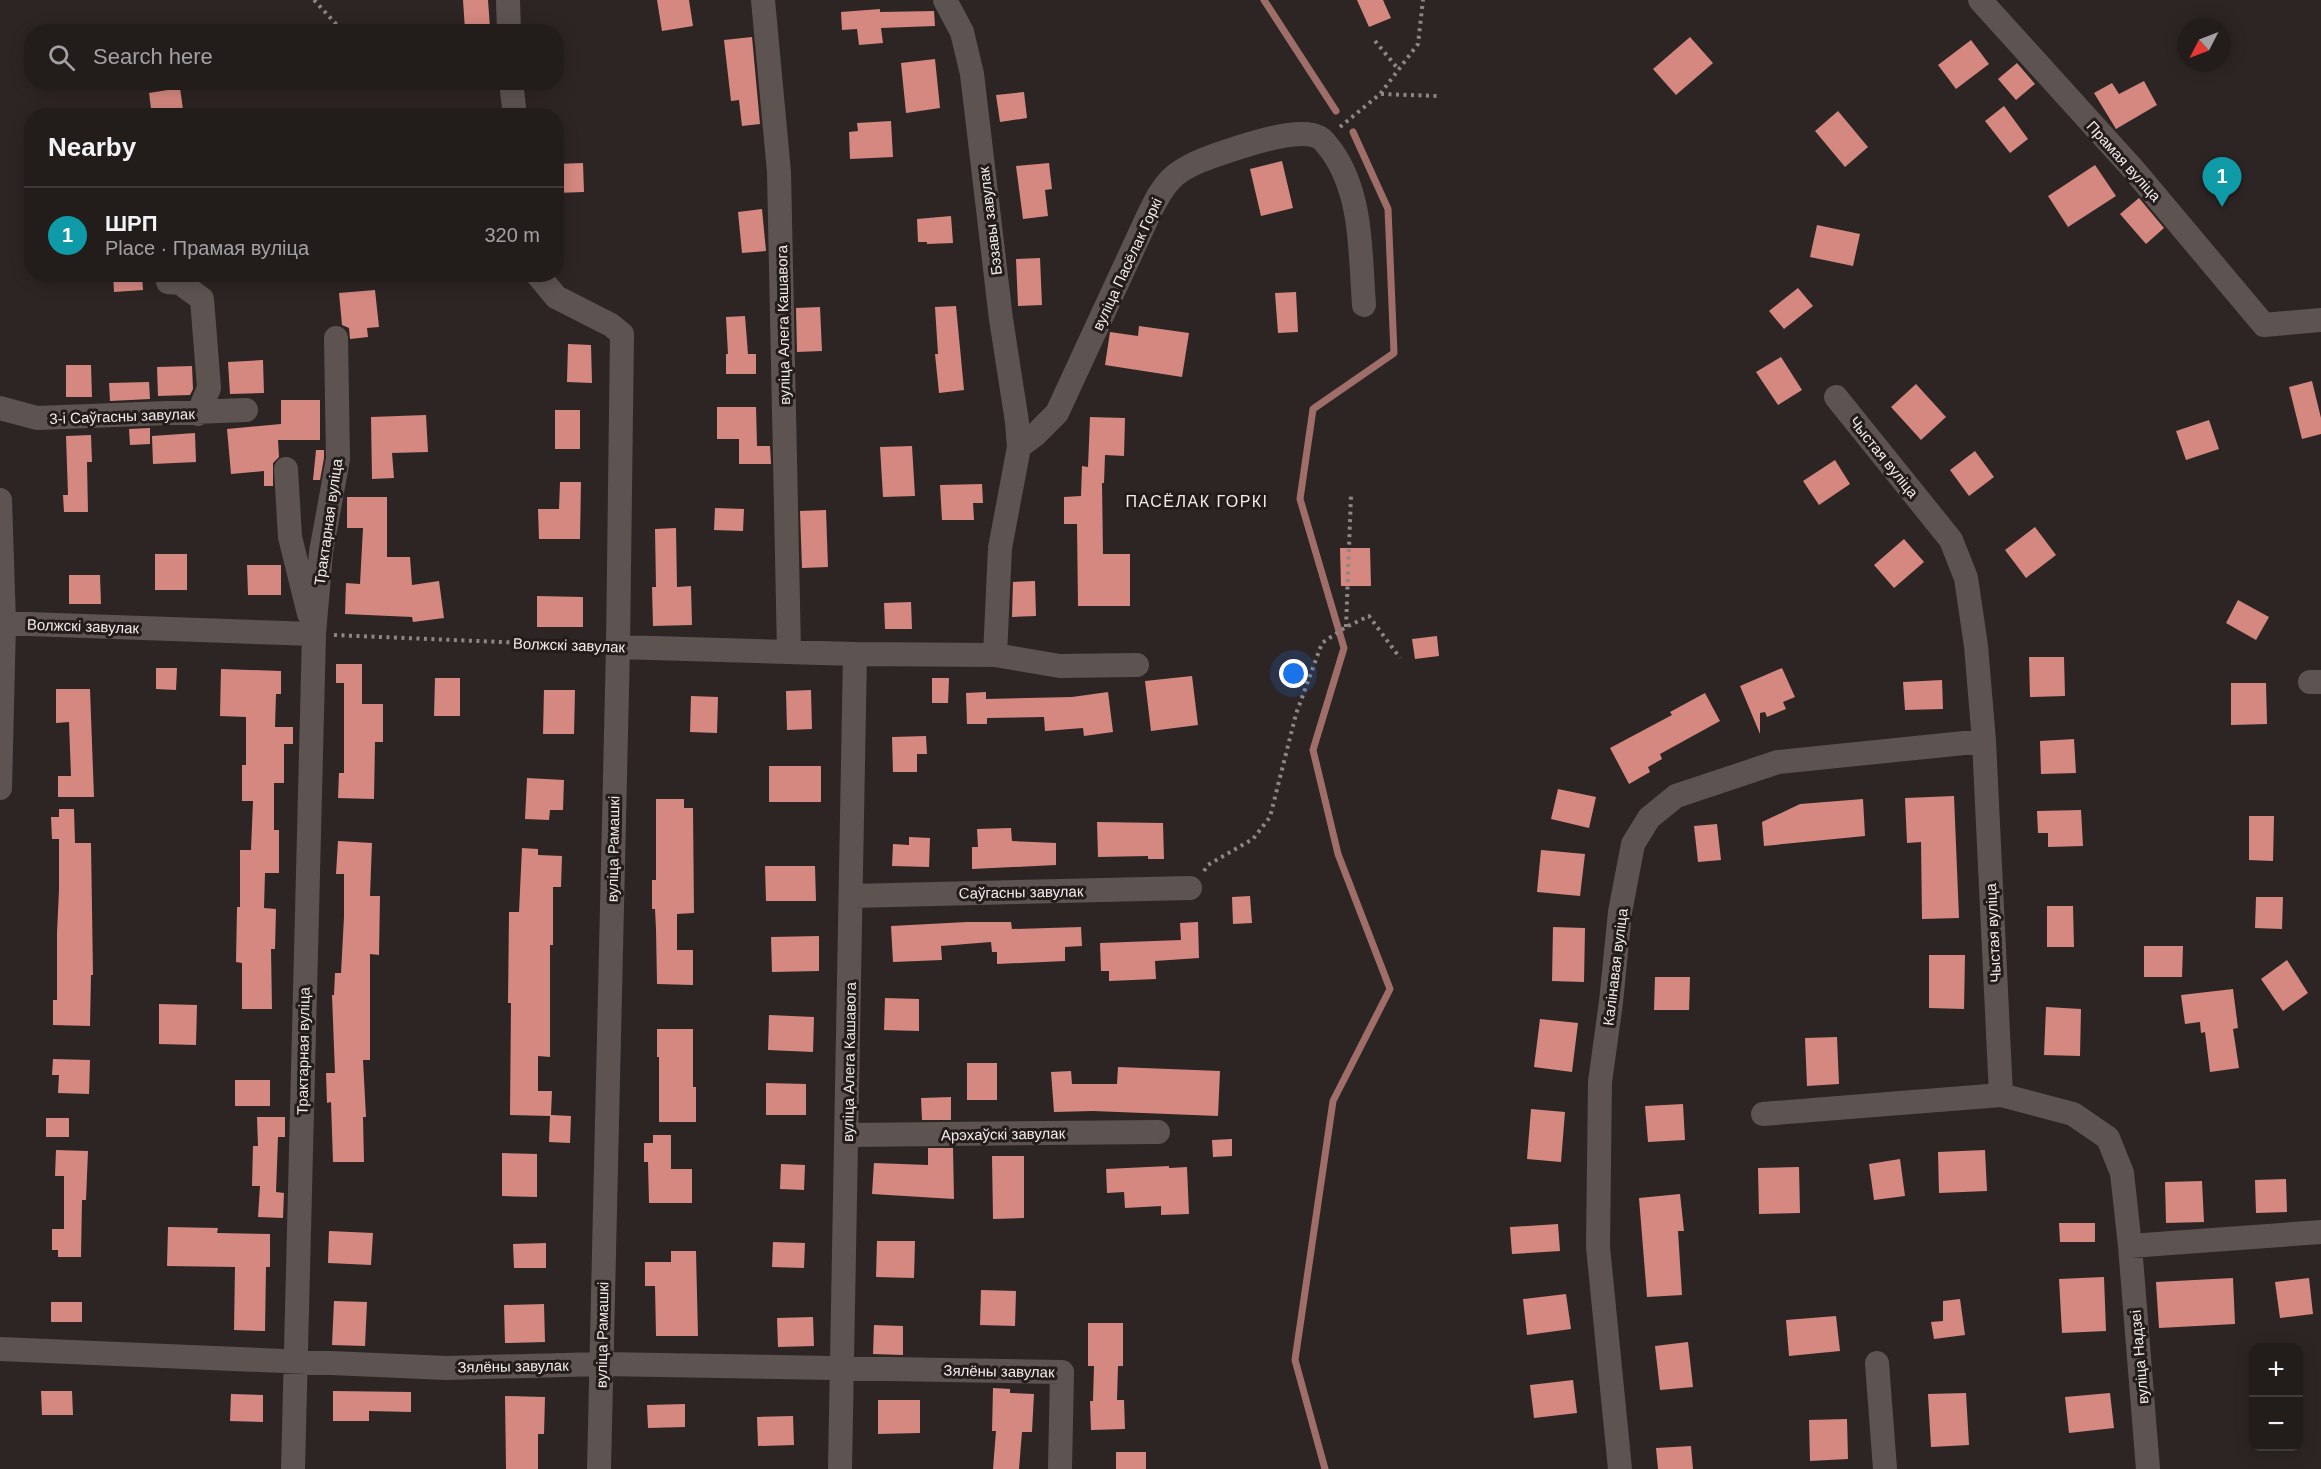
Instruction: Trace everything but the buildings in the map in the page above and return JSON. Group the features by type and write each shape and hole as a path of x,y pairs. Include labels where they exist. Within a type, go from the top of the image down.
{"street":[{"path":"508,0 509,24"},
{"name":"вуліца Алега Кашавога","path":"763,0 779,172 789,651"},
{"name":"Бэзавы завулак","path":"945,0 962,32 972,74 1019,447 1000,548 995,655"},
{"name":"Прамая вуліца","path":"1980,0 2133,169 2264,325 2321,320"},
{"path":"513,90 514,108"},
{"name":"вуліца Пасёлак Горкі","path":"1019,447 1057,413 1149,214 1173,177 1192,165 1251,143 1301,134 1318,136 1323,141"},
{"path":"1323,141 1343,170 1350,188 1357,219 1364,305"},
{"path":"168,282 180,283 202,299 209,388 198,414"},
{"name":"вуліца Рамашкі","path":"544,282 556,297 611,325 622,334 618,647 599,1469"},
{"name":"Трактарная вуліца","path":"293,1469 314,634 321,552 338,459 336,338"},
{"name":"Чыстая вуліца","path":"1836,397 1951,540 1966,578 1977,646 1984,741 2001,1095"},
{"name":"3-і Саўгасны завулак","path":"0,408 37,418 246,411"},
{"name":"Трактарная вуліца","path":"286,469 290,537 314,634"},
{"path":"0,500 2,623 0,788"},
{"name":"Волжскі завулак","path":"2,623 314,634"},
{"name":"Волжскі завулак","path":"618,647 855,654 995,655 1060,666 1137,665"},
{"name":"вуліца Алега Кашавога","path":"840,1469 855,654"},
{"name":"Калінавая вуліца","path":"1620,1469 1598,1246 1600,1082 1620,912 1633,843 1649,818 1676,796 1778,762 1984,741"},
{"name":"Саўгасны завулак","path":"852,896 1190,888"},
{"path":"1763,1114 2001,1095 2073,1114 2108,1138 2122,1173 2130,1246 2321,1232"},
{"name":"Арэхаўскі завулак","path":"847,1135 1158,1132"},
{"name":"вуліца Надзеі","path":"2130,1246 2148,1469"},
{"name":"Зялёны завулак","path":"0,1349 447,1368 601,1364 1062,1372 1060,1469"},
{"path":"1877,1363 1885,1469"}],"path":[{"path":"314,0 336,24"},
{"path":"1323,141 1380,94 1418,44 1423,0"},
{"path":"1375,41 1399,70"},
{"path":"1380,94 1437,96"},
{"path":"1346,627 1351,495"},
{"path":"1190,888 1208,865 1253,838 1269,817 1296,714 1322,643 1346,627 1369,616 1400,657"},
{"name":"Волжскі завулак","path":"314,634 618,647"}],"waterway":[{"path":"1264,0 1336,111"},
{"path":"1325,1469 1295,1360 1333,1101 1390,989 1338,854 1313,750 1344,648 1300,499 1313,409 1394,353 1388,209 1353,132"}],"place":[{"name":"ШРП","path":"2222,207"}],"district":[{"name":"ПАСЁЛАК ГОРКІ","path":"1197,501"}]}
